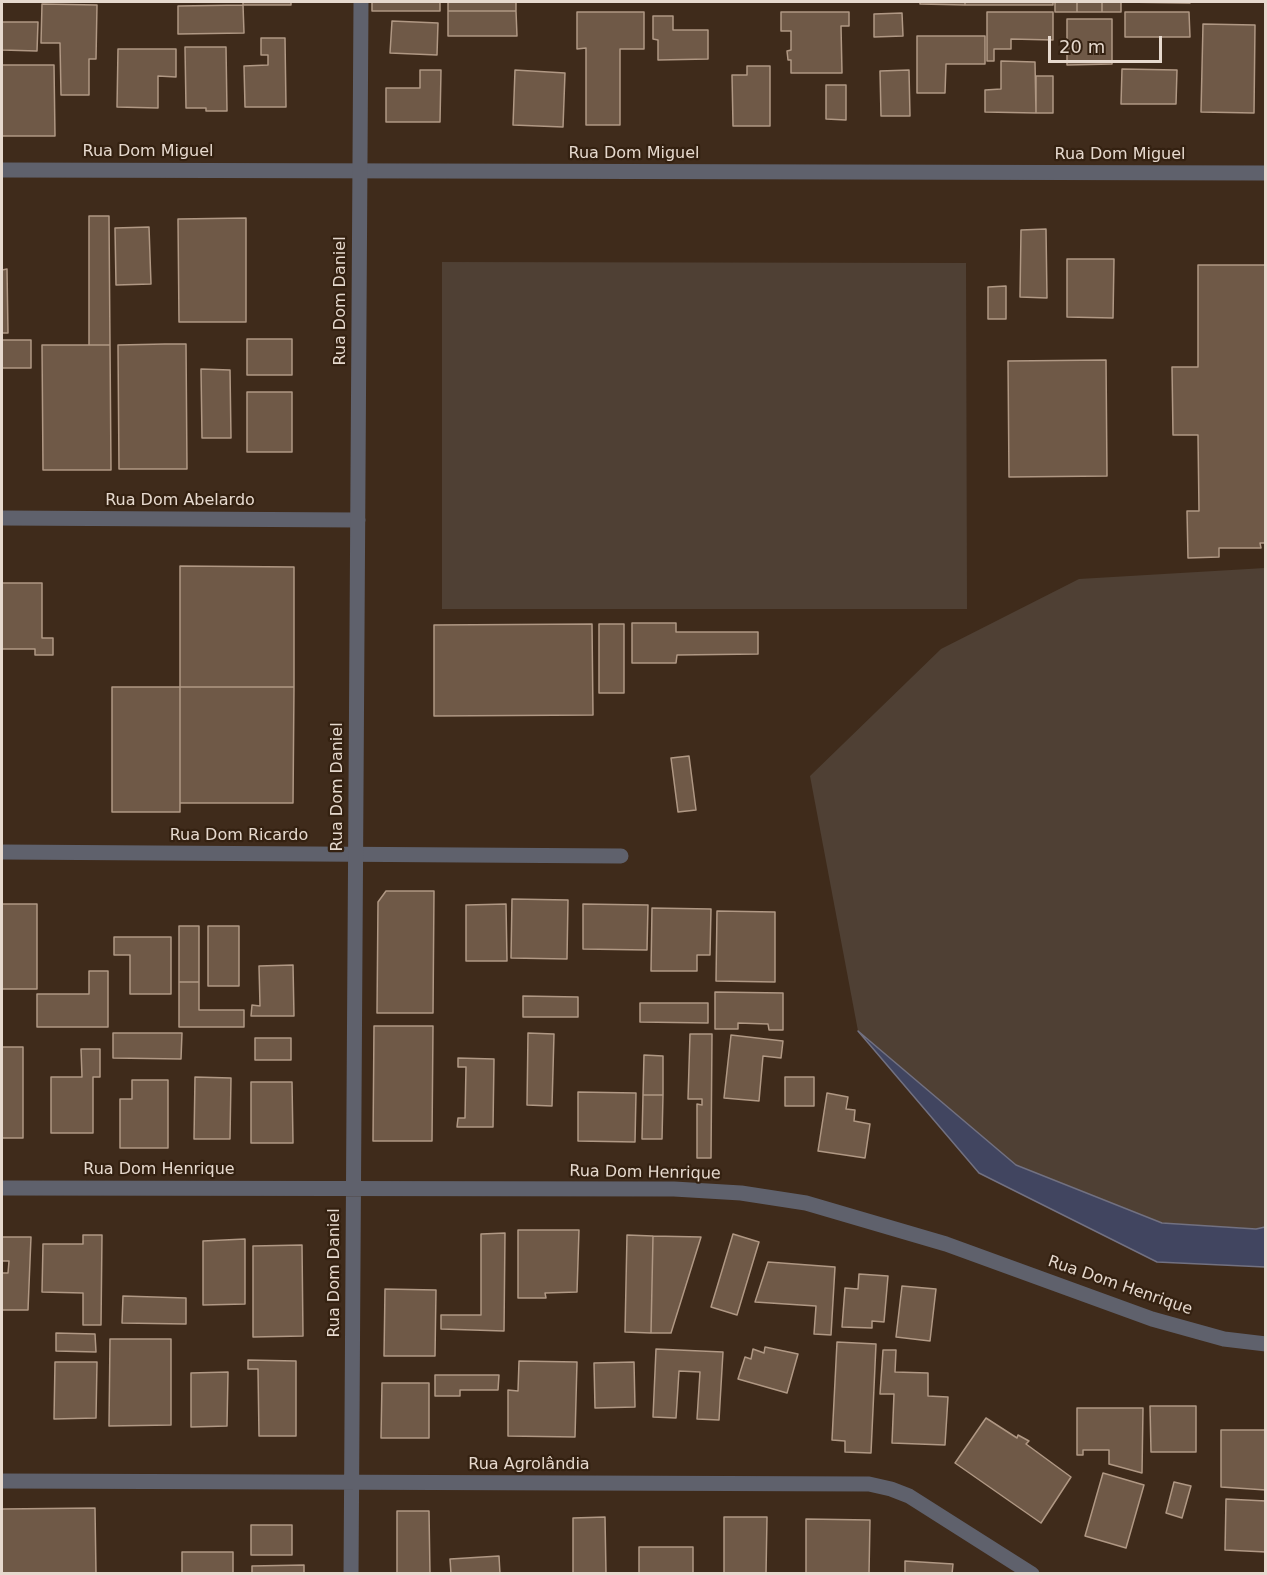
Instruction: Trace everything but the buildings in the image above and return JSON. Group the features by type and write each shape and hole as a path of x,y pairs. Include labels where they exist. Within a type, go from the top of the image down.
{"street":[{"name":"Rua Dom Daniel","path":"351,1574 361,2"},
{"name":"Rua Dom Miguel","path":"2,170 1266,173"},
{"name":"Rua Dom Abelardo","path":"2,518 358,520"},
{"name":"Rua Dom Ricardo","path":"2,852 621,856"},
{"name":"Rua Dom Henrique","path":"2,1188 674,1189 741,1193 806,1203 946,1244 1152,1318 1224,1339 1266,1344"},
{"name":"Rua Agrolândia","path":"2,1481 868,1484 909,1496 1032,1574"}],"shaded area":[{"path":"442,262 966,263 967,609 442,609"},
{"path":"1265,568 1265,1227 1256,1229 1162,1223 1016,1165 858,1031 810,776 941,649 1079,579"}],"water":[{"path":"858,1031 1016,1165 1162,1223 1256,1229 1265,1227 1265,1267 1157,1262 979,1173"}]}
